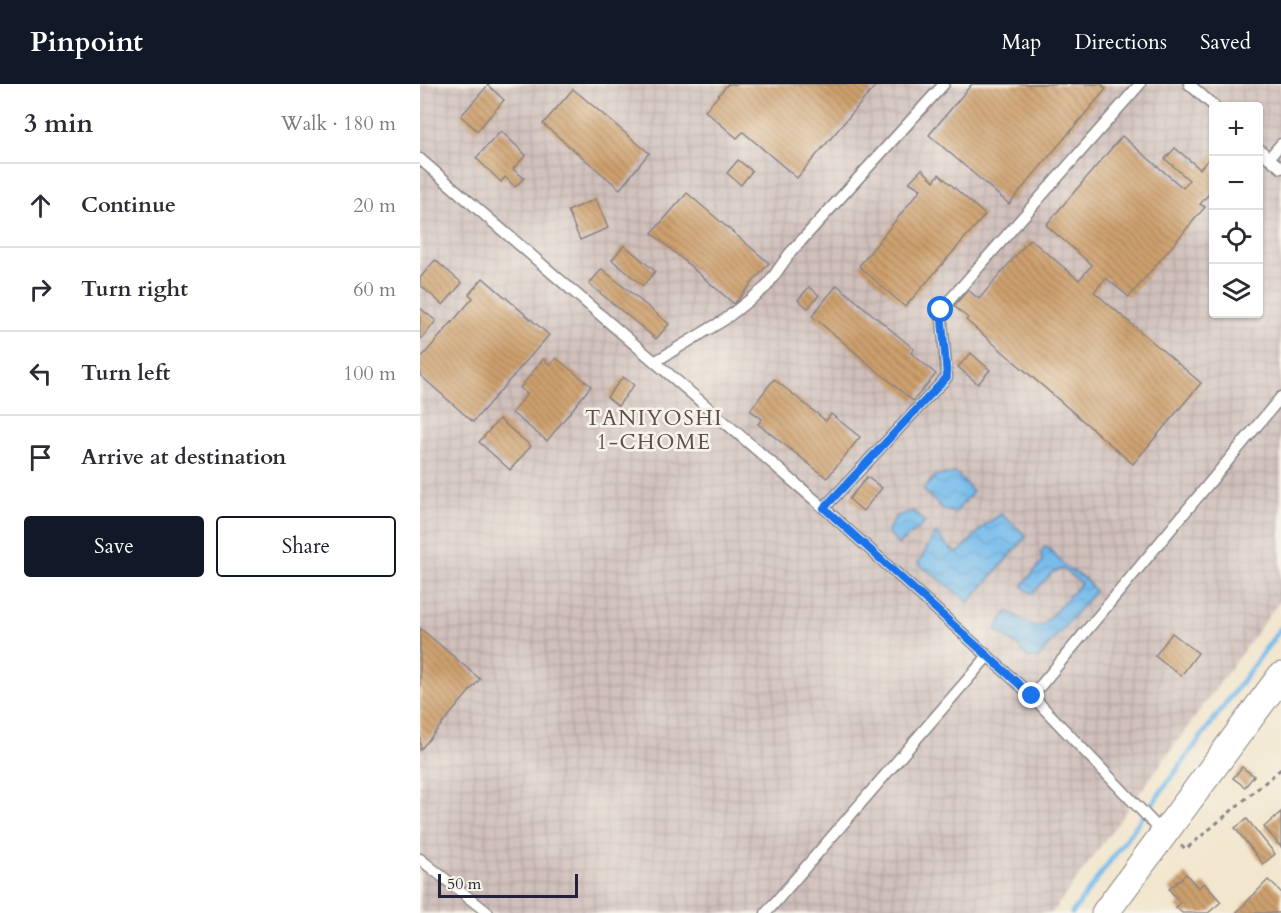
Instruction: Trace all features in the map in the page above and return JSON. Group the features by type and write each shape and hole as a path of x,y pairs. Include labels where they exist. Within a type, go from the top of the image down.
{"street":[{"path":"1106,913 1281,676"}],"lane":[{"path":"656,361 724,320 766,287 790,253 944,84"},
{"path":"824,508 947,377 941,310 1140,84"},
{"path":"1189,84 1209,102"},
{"path":"1269,158 1281,144"},
{"path":"1263,153 1281,168"},
{"path":"420,159 824,508 1032,696 1164,834"},
{"path":"1032,696 1281,397"},
{"path":"766,913 987,657"},
{"path":"420,859 488,913"}],"path":[{"path":"1164,834 1186,849 1281,769"}],"shaded area":[{"path":"420,84 1281,84 1281,599 1052,913 420,913"}],"water":[{"path":"956,473 973,492 955,513 944,510 923,490 935,476"},
{"path":"913,511 925,523 898,545 887,531 897,516"},
{"path":"1001,514 1027,536 969,602 918,563 936,533 949,548 958,553 984,526"},
{"path":"1046,546 1066,567 1085,579 1095,591 1038,658 1029,659 1015,643 995,630 1008,611 1036,628 1043,625 1081,583 1063,569 1053,572 1032,594 1022,586 1042,562 1041,552"}],"building":[{"path":"728,84 877,84 797,178 743,132 737,138 705,111"},
{"path":"972,84 1101,84 1106,89 1009,204 929,135"},
{"path":"488,85 504,100 477,131 461,116"},
{"path":"573,89 649,153 620,189 543,124"},
{"path":"501,131 526,155 513,169 524,178 515,187 505,177 501,182 476,158"},
{"path":"1122,136 1183,188 1189,180 1165,159 1175,148 1200,169 1209,158 1209,194 1200,204 1205,207 1129,297 1106,278 1094,292 1201,383 1133,464 966,320 968,318 954,306 968,290 979,299 1030,239 1079,280 1092,265 1046,225"},
{"path":"738,160 752,171 741,185 727,173"},
{"path":"922,169 934,181 939,174 985,215 905,307 859,266 921,189 909,182"},
{"path":"687,193 769,263 734,304 652,233"},
{"path":"596,199 608,228 580,240 568,211"},
{"path":"624,245 655,271 643,286 612,260"},
{"path":"435,260 462,283 443,305 420,285 420,278"},
{"path":"602,269 669,324 656,339 589,284"},
{"path":"483,278 549,335 473,422 420,375 420,359 473,298 469,294"},
{"path":"837,285 914,349 911,353 936,374 913,401 812,316"},
{"path":"809,287 819,295 808,308 798,300"},
{"path":"420,308 436,321 420,340"},
{"path":"971,353 990,370 978,384 958,367"},
{"path":"556,358 591,386 547,441 512,413 527,394 520,388 543,359 550,365"},
{"path":"623,377 634,385 618,406 607,397"},
{"path":"774,379 826,421 831,414 860,437 827,478 758,424 762,419 750,410"},
{"path":"499,419 531,446 510,470 479,442"},
{"path":"867,477 882,488 863,511 849,499"},
{"path":"420,628 480,679 420,750"},
{"path":"1172,633 1198,653 1181,676 1155,656"},
{"path":"1242,767 1254,776 1245,787 1233,778"},
{"path":"1281,812 1281,847 1264,827"},
{"path":"1247,819 1275,854 1263,864 1235,828"},
{"path":"1186,874 1198,888 1204,883 1221,902 1208,913 1182,913 1176,907 1180,903 1169,889"},
{"path":"1268,880 1281,892 1281,913 1236,913"}],"waterway":[{"path":"1072,913 1281,628"}],"district":[{"name":"TANIYOSHI 1-CHOME","path":"654,430"}],"route":[{"path":"941,310 947,377 824,508 1032,696"}]}
